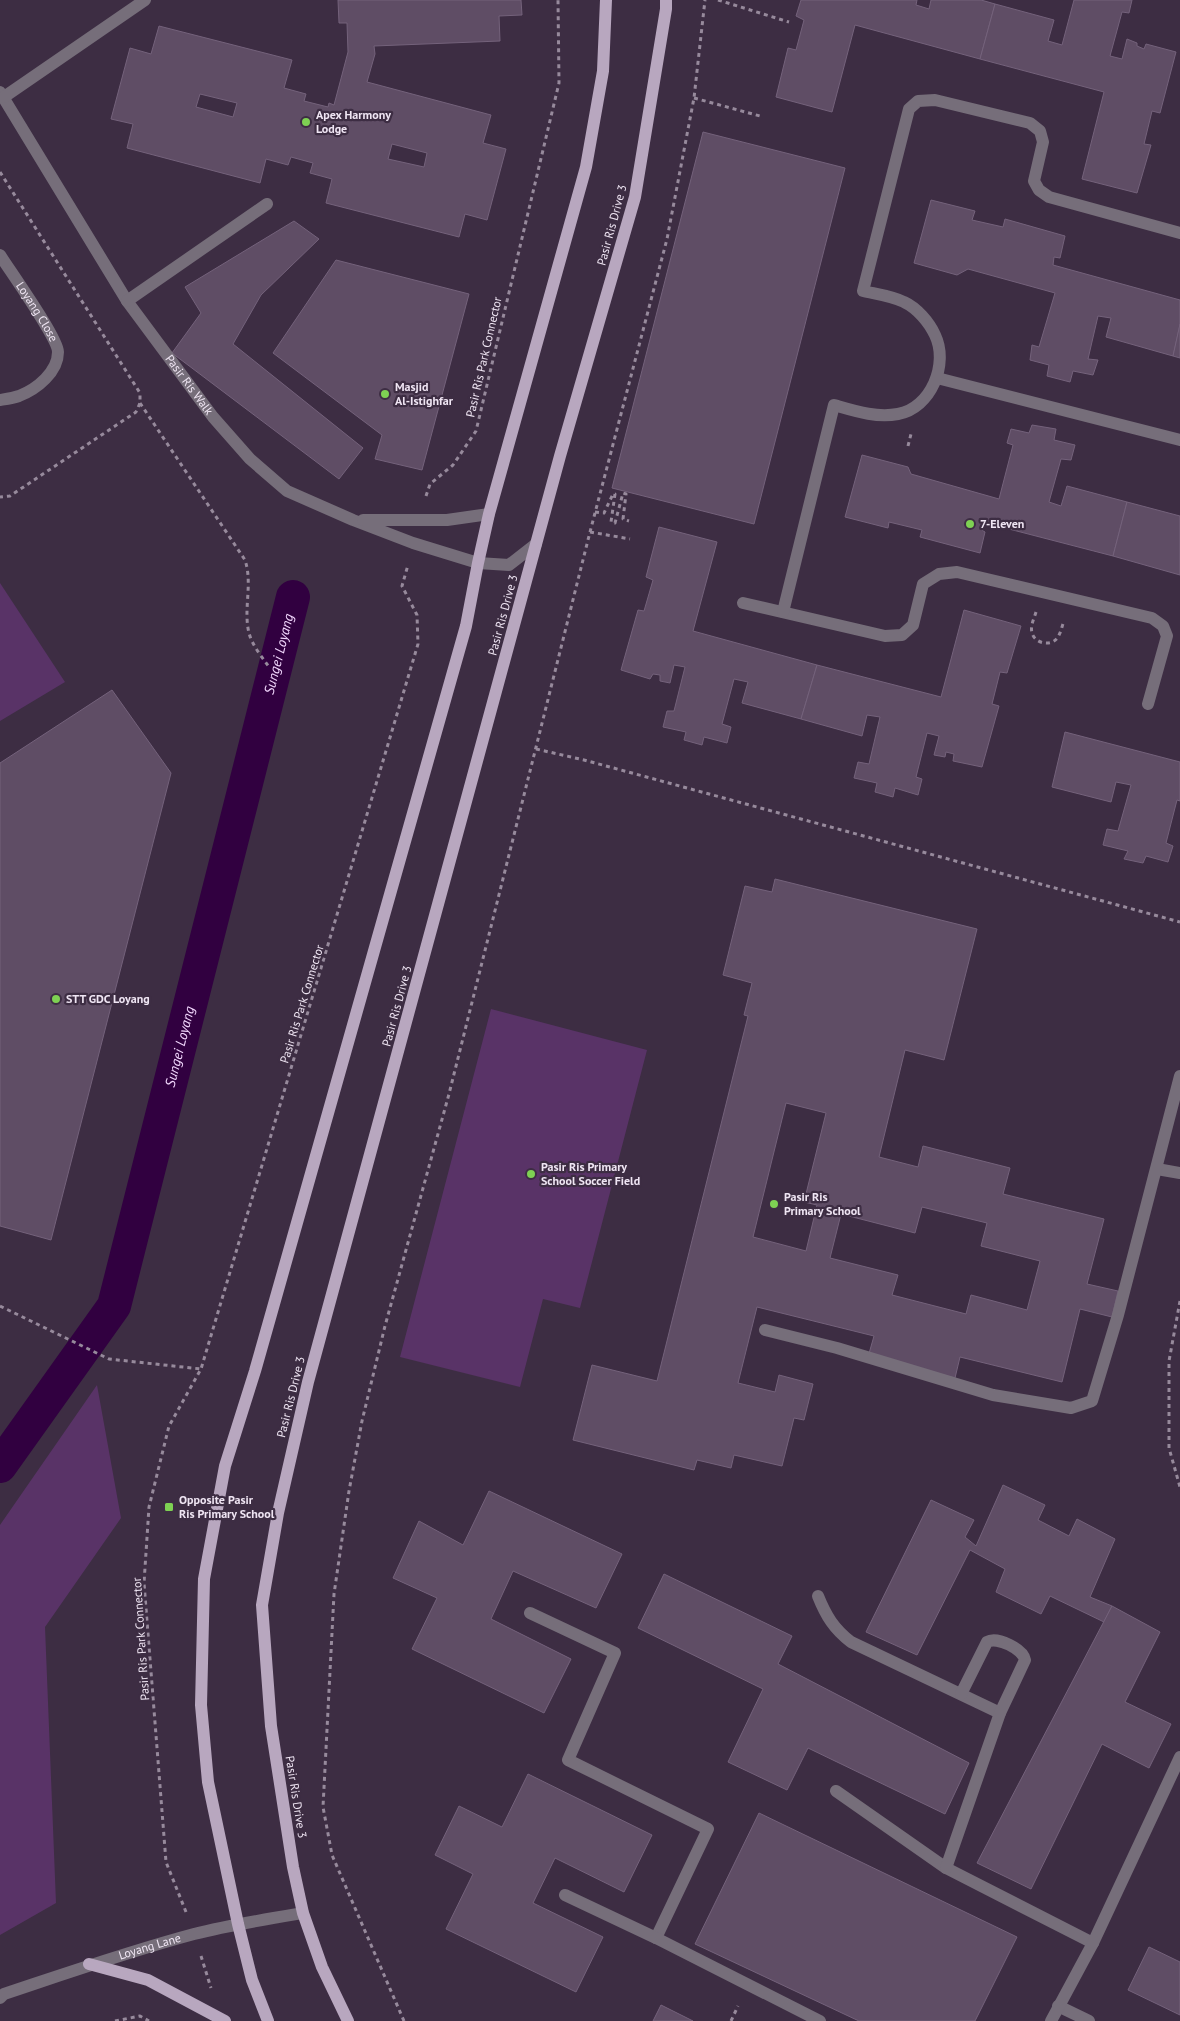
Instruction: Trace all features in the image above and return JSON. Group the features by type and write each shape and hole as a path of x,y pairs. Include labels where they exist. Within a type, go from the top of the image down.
{"main road":[{"path":"268,2021 252,1980 238,1924 208,1782 200,1705 204,1580 225,1466 257,1362 466,626 489,514 586,167 603,71 606,0"},
{"name":"Pasir Ris Drive 3","path":"348,2021 322,1967 303,1912 293,1867 271,1726 262,1605 278,1513 308,1382 536,544 635,197 666,0"},
{"path":"89,1964 148,1980 225,2021"}],"street":[{"path":"2,95 146,0"},
{"name":"Pasir Ris Walk","path":"2,95 127,301 213,417 250,459 287,491 353,520 413,543 478,563 509,565 536,544"},
{"path":"783,612 834,405 864,413 899,414 917,407 929,394 937,378 940,354 936,336 925,320 913,307 902,301 863,291 909,109 918,100 935,100 1030,123 1040,131 1043,142 1034,181 1039,190 1049,197 1180,233"},
{"path":"127,301 268,204"},
{"name":"Loyang Close","path":"0,255 52,334 58,351 54,369 44,381 19,396 0,400"},
{"path":"937,378 1180,440"},
{"path":"353,520 447,520 489,514"},
{"path":"743,603 885,636 902,635 913,626 923,584 939,574 957,572 1152,618 1163,626 1167,636 1148,704"},
{"path":"765,1330 837,1348 993,1394 1071,1408 1092,1401 1118,1315 1180,1076"},
{"path":"1157,1169 1180,1173"},
{"path":"818,1596 826,1616 837,1631 851,1642 1000,1713"},
{"path":"530,1613 615,1653 568,1760 708,1829 656,1938"},
{"path":"946,1868 1000,1713 1024,1660 1024,1655 1020,1651 995,1640 987,1642 961,1694"},
{"path":"1051,2021 1093,1943 1180,1757"},
{"path":"836,1792 946,1868 1093,1943"},
{"path":"565,1895 656,1938 820,2021"},
{"name":"Loyang Lane","path":"0,1998 4,1994 89,1964 194,1934 303,1912"},
{"path":"1058,2006 1089,2021"}],"path":[{"name":"Pasir Ris Park Connector","path":"419,521 430,484 453,465 476,431 559,83 558,0"},
{"path":"404,2021 332,1855 323,1807 334,1594 362,1421 385,1326 449,1094 595,512 667,240 694,98 705,0"},
{"path":"718,0 789,22"},
{"path":"694,98 760,116"},
{"path":"140,403 246,560 249,573 247,620 250,636 268,667"},
{"path":"595,512 604,513 613,494 616,494 611,522 615,523 623,493 626,494 623,520 629,521"},
{"path":"590,532 630,540"},
{"name":"Pasir Ris Park Connector","path":"201,2008 212,1991 194,1934 166,1862 144,1584 149,1507 168,1426 201,1369 418,644 418,615 402,586 413,543"},
{"path":"1041,592 1031,630 1034,638 1041,642 1052,642 1058,638 1072,599"},
{"path":"536,749 584,760 1180,922"},
{"path":"1180,1301 1168,1361 1169,1448 1180,1487"},
{"path":"0,1306 58,1336 109,1359 201,1369"},
{"path":"115,2021 140,2016 149,2021"}],"shaded area":[{"path":"0,583 65,682 0,721"},
{"name":"Pasir Ris Primary School Soccer Field","path":"491,1009 647,1050 580,1308 543,1299 520,1387 400,1357"},
{"path":"97,1385 121,1518 45,1627 56,1903 0,1935 0,1525"}],"building":[{"name":"Apex Harmony Lodge","path":"338,0 521,0 522,15 499,16 500,41 374,46 375,54 367,82 491,115 483,143 506,149 487,220 465,214 459,237 326,203 332,179 310,173 313,163 291,157 288,165 266,159 260,183 127,148 133,124 111,119 130,48 151,54 159,26 292,60 284,88 306,94 304,101 328,107 329,103 334,105 348,52 347,23 339,23","holes":["200,94 237,103 233,117 196,107","392,144 427,153 424,167 388,159"]},
{"path":"801,0 917,0 916,5 929,9 931,0 981,0 995,4 980,59 855,25 832,112 776,97 788,48 796,50 804,20 796,16"},
{"path":"1074,0 1132,0 1129,13 1122,12 1110,56 1122,59 1127,39 1137,43 1137,46 1144,49 1146,44 1176,52 1160,113 1152,111 1144,144 1151,145 1137,193 1082,179 1104,92 980,59 995,4 1054,20 1048,41 1062,45"},
{"path":"703,132 845,168 754,524 612,488"},
{"path":"931,200 975,211 972,220 1003,227 1005,219 1065,236 1060,258 1054,257 1053,265 1180,300 1180,325 1173,356 1106,337 1111,318 1098,316 1088,359 1098,360 1093,375 1073,371 1070,382 1047,376 1049,365 1030,360 1032,345 1039,347 1055,293 968,269 957,275 914,263"},
{"path":"294,221 319,239 261,295 233,344 363,448 339,479 172,353 201,313 185,287"},
{"name":"Masjid Al-Istighfar","path":"336,260 469,294 422,470 375,459 382,435 273,353"},
{"path":"1180,324 1180,358 1173,356"},
{"path":"1032,425 1056,429 1054,440 1075,445 1071,460 1061,459 1049,502 1061,506 1067,486 1127,502 1113,556 982,522 980,529 985,532 980,553 920,537 922,530 889,522 888,528 845,517 862,455 908,467 911,474 999,499 1013,445 1007,443 1011,429 1029,433"},
{"path":"1127,502 1180,516 1180,575 1113,556"},
{"path":"659,527 717,542 693,631 817,665 801,719 742,703 748,682 734,679 722,724 731,727 727,743 704,737 702,745 684,740 686,732 663,727 667,711 674,711 685,667 674,665 670,683 660,681 660,675 653,674 650,679 621,670 638,610 644,611 653,580 646,577"},
{"path":"964,610 1021,626 1007,673 1000,672 992,704 999,706 982,767 953,761 954,754 946,752 945,757 934,755 939,736 927,733 916,777 922,779 918,795 895,788 893,797 875,792 877,783 854,778 858,762 869,764 880,717 867,715 862,736 801,719 817,665 941,697"},
{"name":"STT GDC Loyang","path":"112,690 171,773 51,1240 0,1226 0,763"},
{"path":"1065,732 1180,762 1180,801 1177,800 1166,843 1173,846 1168,862 1146,856 1143,863 1124,859 1128,851 1103,845 1107,829 1118,831 1131,785 1116,782 1111,802 1052,787"},
{"path":"775,879 977,929 944,1060 905,1050 879,1157 918,1167 923,1146 1010,1168 1003,1194 1104,1219 1087,1284 1118,1291 1112,1317 1080,1309 1062,1382 960,1357 955,1378 868,1357 874,1336 757,1307 738,1383 775,1392 779,1375 813,1384 804,1420 794,1418 782,1466 734,1455 731,1468 697,1460 694,1470 573,1440 592,1365 657,1381 748,1016 744,1015 752,983 723,975 745,886 772,892","holes":["786,1103 826,1113 804,1202 817,1205 806,1251 753,1237","922,1207 987,1223 981,1246 1040,1261 1027,1310 971,1295 966,1314 892,1295 898,1275 830,1258 841,1214 915,1233"]},
{"path":"1003,1485 1045,1505 1038,1520 1069,1536 1077,1519 1115,1539 1090,1597 1112,1606 1104,1622 1050,1596 1041,1614 996,1592 1005,1569 970,1550 917,1655 866,1632 931,1500 974,1520 965,1537 976,1546"},
{"path":"489,1491 622,1554 596,1608 513,1571 491,1619 571,1659 544,1713 412,1649 437,1598 393,1578 419,1521 463,1545"},
{"path":"664,1574 792,1636 778,1664 969,1763 945,1814 808,1748 787,1790 728,1762 763,1689 638,1628"},
{"path":"1112,1606 1160,1632 1125,1702 1171,1724 1149,1768 1102,1744 1031,1889 977,1863"},
{"path":"528,1774 652,1835 624,1892 555,1858 533,1903 603,1937 576,1992 446,1929 473,1874 435,1855 459,1806 502,1827"},
{"path":"759,1813 1017,1937 975,2021 859,2021 695,1944"},
{"path":"1149,1947 1180,1962 1180,2015 1128,1990"},
{"path":"661,2005 693,2021 653,2021"}],"waterway":[{"name":"Sungei Loyang","path":"0,1466 114,1306 293,597"}],"place":[{"name":"Apex Harmony Lodge","path":"306,122"},
{"name":"Masjid Al-Istighfar","path":"385,394"},
{"name":"7-Eleven","path":"970,524"},
{"name":"STT GDC Loyang","path":"56,999"},
{"name":"Pasir Ris Primary School Soccer Field","path":"531,1174"},
{"name":"Pasir Ris Primary School","path":"774,1204"},
{"name":"Opposite Pasir Ris Primary School","path":"169,1507"}]}
